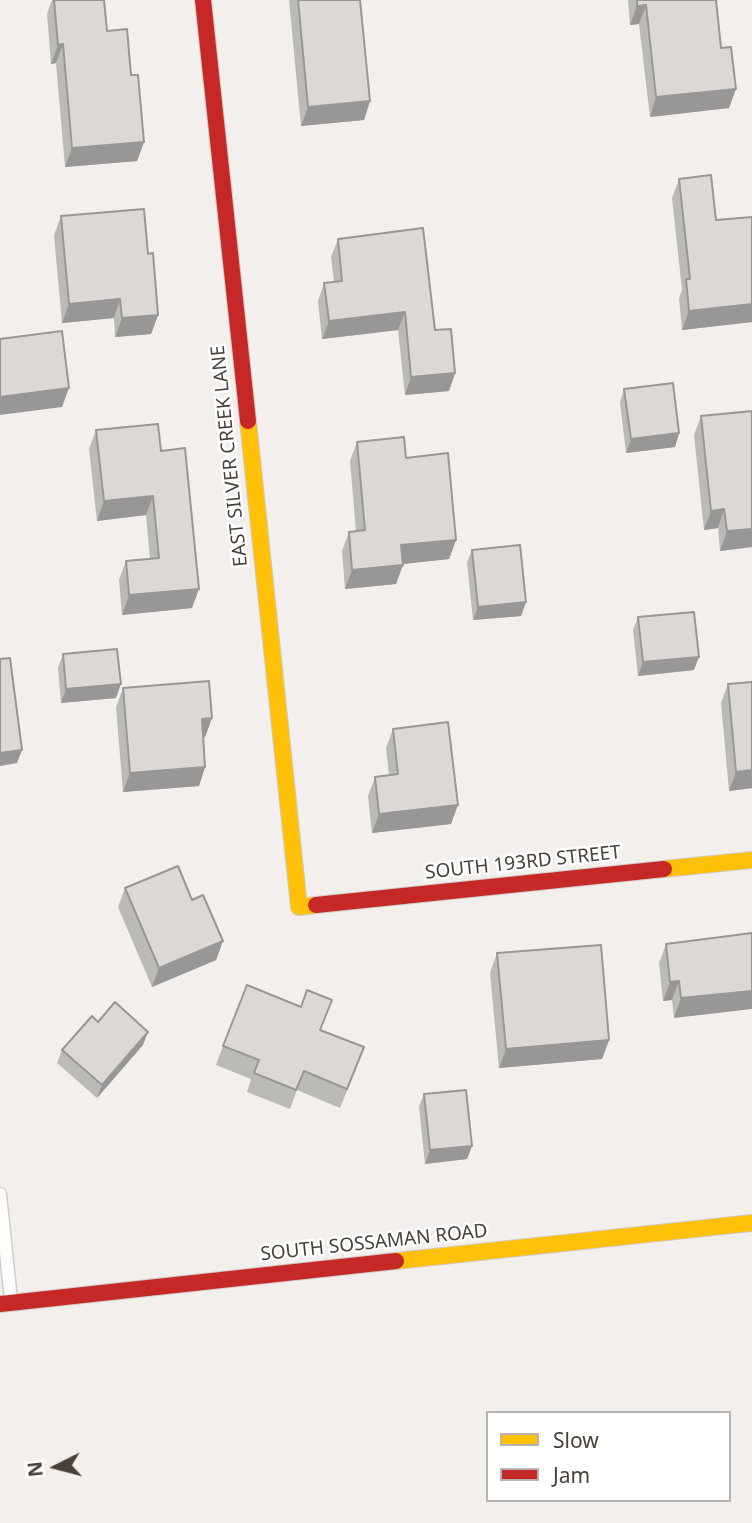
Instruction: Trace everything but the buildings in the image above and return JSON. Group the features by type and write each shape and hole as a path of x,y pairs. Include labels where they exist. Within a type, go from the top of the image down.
{"street":[{"name":"EAST SILVER CREEK LANE","path":"203,0 299,907"},
{"name":"SOUTH 193RD STREET","path":"299,907 752,860"},
{"name":"SOUTH SOSSAMAN ROAD","path":"6,1304 752,1223"}],"lane":[{"path":"0,1194 6,1304"}],"traffic: slow":[{"path":"248,421 299,907 316,905"},
{"path":"664,869 752,860"},
{"path":"396,1261 752,1223"}],"traffic: jam":[{"path":"203,0 248,421"},
{"path":"316,905 664,869"},
{"path":"0,1304 396,1261"}]}
